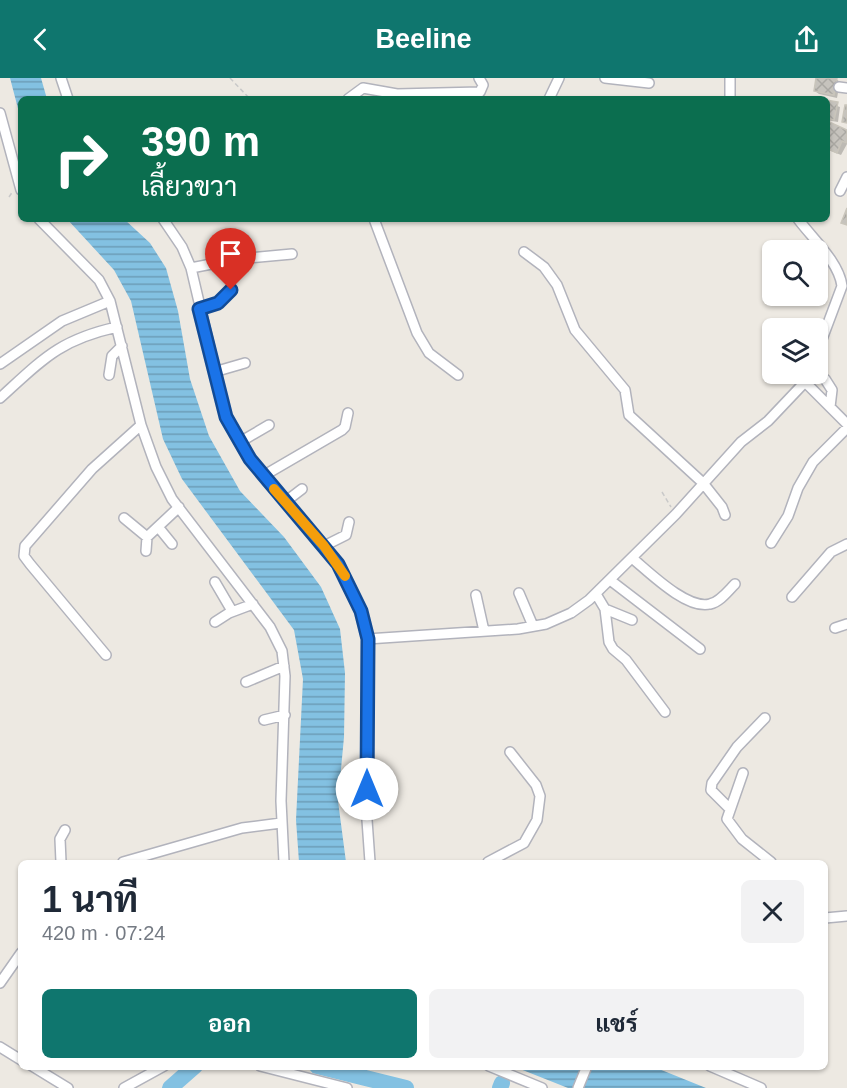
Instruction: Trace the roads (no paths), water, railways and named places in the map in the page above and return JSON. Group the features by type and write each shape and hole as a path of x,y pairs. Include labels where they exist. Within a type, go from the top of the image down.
{"street":[{"path":"61,78 67,96"},
{"path":"352,96 363,88 397,94 480,92 483,85 479,78"},
{"path":"550,96 559,78"},
{"path":"605,78 649,83"},
{"path":"730,78 730,96"},
{"path":"0,113 18,179"},
{"path":"840,191 847,177"},
{"path":"42,222 99,280 110,301 141,425 156,467 179,507 270,627 282,651 285,715 281,823 284,860"},
{"path":"168,222 191,268 226,417 263,476 324,546 346,577 361,611 368,639 366,806 370,860"},
{"path":"375,222 417,333 429,352 458,375"},
{"path":"800,222 841,280 840,292 828,324"},
{"path":"524,252 544,267 557,285 575,330 625,390 628,415 703,483 722,507 725,515"},
{"path":"191,268 237,259 292,254"},
{"path":"199,309 218,303 231,290"},
{"path":"0,364 62,321 110,301"},
{"path":"0,398 66,342 86,334 117,327"},
{"path":"109,375 112,356 122,346"},
{"path":"214,372 245,363"},
{"path":"368,639 533,626 564,616 596,594 676,514 741,442 768,421 801,384"},
{"path":"771,543 788,516 798,488 813,462 847,426 811,384"},
{"path":"828,384 832,390 830,408"},
{"path":"263,476 342,430 345,427 348,413"},
{"path":"106,655 24,556 25,546 92,469 141,425"},
{"path":"240,442 269,425"},
{"path":"285,502 302,489"},
{"path":"146,551 147,537 179,507"},
{"path":"124,518 147,537"},
{"path":"324,546 346,535 349,522"},
{"path":"159,528 172,544"},
{"path":"792,597 831,552 847,544"},
{"path":"632,558 665,586 701,605 712,604 735,584"},
{"path":"610,580 700,649"},
{"path":"214,582 232,611"},
{"path":"519,593 533,626"},
{"path":"596,594 605,609 609,642 613,650 626,660 665,712"},
{"path":"476,595 484,631"},
{"path":"215,622 232,611 254,604"},
{"path":"605,609 632,620"},
{"path":"835,628 847,624"},
{"path":"246,682 284,666"},
{"path":"264,720 285,715"},
{"path":"729,808 711,790 712,783 737,747 765,718"},
{"path":"492,860 524,843 537,820 540,796 536,785 510,752"},
{"path":"742,773 727,819 730,825 769,860"},
{"path":"130,860 243,828 281,823"},
{"path":"60,860 60,839 65,830"},
{"path":"828,918 847,916"},
{"path":"0,983 18,957"},
{"path":"0,1047 18,1058"},
{"path":"39,1070 68,1088"},
{"path":"124,1088 157,1070"},
{"path":"277,1070 347,1088"},
{"path":"496,1070 524,1085 542,1088"},
{"path":"578,1088 585,1070"},
{"path":"730,1070 761,1088"}],"water":[{"path":"10,78 41,78 46,96 18,96 18,109"},
{"path":"70,222 127,222 150,243 166,268 178,311 190,379 209,436 240,491 284,537 321,587 340,629 345,673 344,737 338,801 346,860 299,860 296,820 303,679 294,630 182,479 163,439 131,301 114,270"},
{"path":"523,1070 661,1070 706,1088 568,1088"}],"waterway":[{"path":"170,1088 190,1070"},
{"path":"333,1070 406,1088"},
{"path":"500,1088 502,1083"}]}
